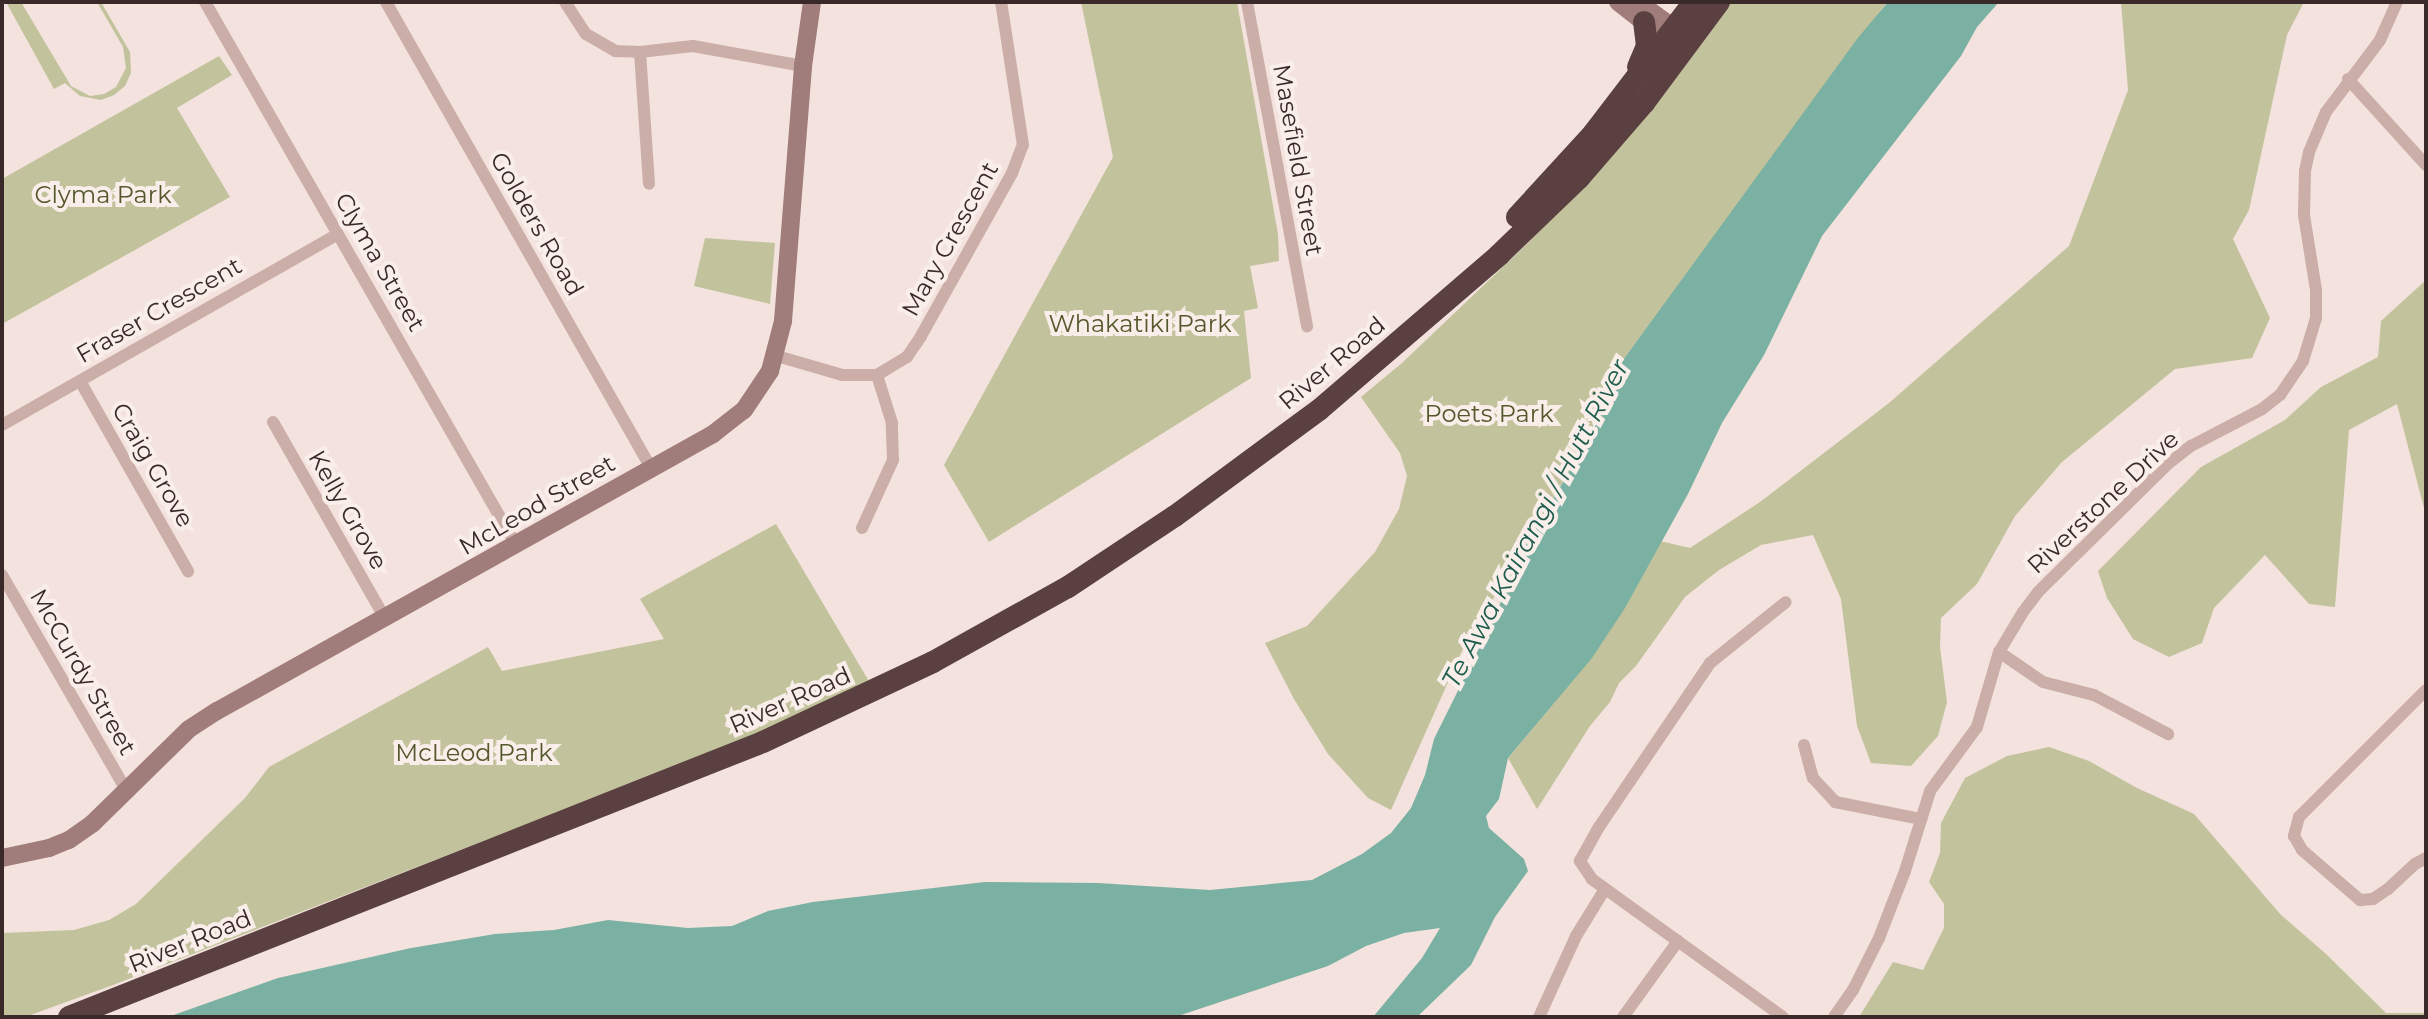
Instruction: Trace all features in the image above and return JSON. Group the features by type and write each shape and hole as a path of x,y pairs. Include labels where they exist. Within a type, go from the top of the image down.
{"highway":[{"name":"River Road","path":"69,1017 739,752 933,662 1068,587 1222,483 1367,371 1453,290 1609,115 1694,2"},
{"path":"1549,204 1669,55 1674,43 1673,32 1693,21 1706,2"},
{"name":"River Road","path":"1453,290 1499,255 1579,178 1644,103 1719,2"},
{"path":"1568,161 1644,57 1647,46 1641,12"}],"street":[{"name":"Clyma Street","path":"205,2 516,545"},
{"name":"Golders Road","path":"386,2 651,468"},
{"path":"565,2 586,34 599,45 615,51 640,52 693,46 803,66"},
{"name":"McLeod Street","path":"2,858 49,848 69,840 93,823 177,739 217,711 713,434 744,410 763,387 777,356 783,321 803,66 812,2"},
{"name":"Mary Crescent","path":"877,375 907,357 921,336 1021,154 1021,113 1001,2"},
{"name":"Masefield Street","path":"1247,2 1307,326"},
{"path":"1618,2 1666,22 1673,32"},
{"name":"Riverstone Drive","path":"1834,1017 1872,954 1905,871 1936,779 1977,727 1999,652 2038,592 2169,463 2191,446 2262,409 2293,379 2311,344 2316,318 2316,290 2304,215 2305,171 2316,131 2348,79 2380,40 2397,2"},
{"path":"640,52 649,184"},
{"path":"2348,79 2426,165"},
{"name":"Fraser Crescent","path":"2,425 338,234"},
{"path":"777,356 842,375 877,375 892,423 893,460 862,528"},
{"name":"Craig Grove","path":"80,381 188,571"},
{"name":"Kelly Grove","path":"273,422 385,618"},
{"name":"McCurdy Street","path":"2,575 126,790"},
{"path":"1783,1017 1605,889 1581,866 1587,845 1710,663 1786,602"},
{"path":"1999,652 2043,682 2094,695 2168,734"},
{"path":"2426,690 2299,817 2294,836 2302,850 2360,900 2381,894 2426,858"},
{"path":"1804,745 1813,778 1835,802 1921,819"},
{"path":"1539,1017 1576,936 1605,889"},
{"path":"1623,1017 1678,941"}],"green space":[{"path":"6,2 21,2 71,86 90,96 104,94 116,87 126,68 123,47 97,2 101,2 130,52 131,73 125,86 101,100 80,96 65,83 54,89"},
{"name":"Whakatiki Park","path":"1081,2 1237,2 1278,234 1279,261 1250,266 1258,308 1244,311 1251,378 989,542 944,465 1113,157"},
{"name":"Poets Park","path":"1730,2 1887,2 1610,378 1586,443 1461,653 1391,810 1368,798 1328,754 1294,699 1265,643 1307,626 1375,552 1399,509 1407,476 1400,453 1361,397 1402,363 1527,244 1659,97"},
{"path":"2121,2 2304,2 2287,35 2249,210 2233,239 2270,318 2252,358 2175,369 2062,462 2015,516 1977,584 1941,618 1940,647 1947,702 1938,736 1911,766 1871,763 1857,726 1841,599 1813,535 1761,545 1719,570 1685,597 1636,666 1619,683 1610,702 1590,726 1537,809 1508,758 1555,702 1651,539 1690,548 1760,502 1889,403 2069,246 2128,90"},
{"name":"Clyma Park","path":"219,56 232,75 177,108 230,197 2,324 2,179"},
{"path":"705,238 775,243 770,304 694,286"},
{"path":"2426,280 2426,516 2397,404 2349,430 2335,607 2309,604 2265,555 2214,608 2202,643 2169,657 2133,639 2107,598 2098,571 2201,467 2285,420 2321,387 2378,357 2381,321"},
{"name":"McLeod Park","path":"776,524 870,683 746,739 113,985 25,1017 2,1017 2,933 74,930 109,920 136,904 245,798 269,767 488,647 502,671 664,639 640,599"},
{"path":"2049,747 2089,761 2137,788 2194,814 2281,915 2386,1013 2426,1013 2426,1017 1859,1017 1893,962 1923,970 1944,928 1944,904 1929,882 1940,853 1941,823 1965,778 2007,756"}],"water":[{"path":"1888,2 1999,2 1977,27 1961,56 1822,236 1764,355 1722,423 1688,494 1625,608 1592,658 1508,758 1499,799 1486,816 1489,828 1524,859 1528,871 1495,917 1471,965 1417,1017 1373,1017 1422,958 1440,928 1404,933 1366,946 1328,966 1175,1017 168,1017 278,978 411,948 495,934 554,930 608,920 688,928 732,926 768,911 813,902 985,882 1098,883 1210,890 1312,880 1362,854 1391,833 1411,808 1425,775 1434,739 1497,612 1515,564 1586,443 1610,378 1857,39"}],"water label":[{"name":"Te Awa Kairangi / Hutt River","path":"1536,524"}]}
